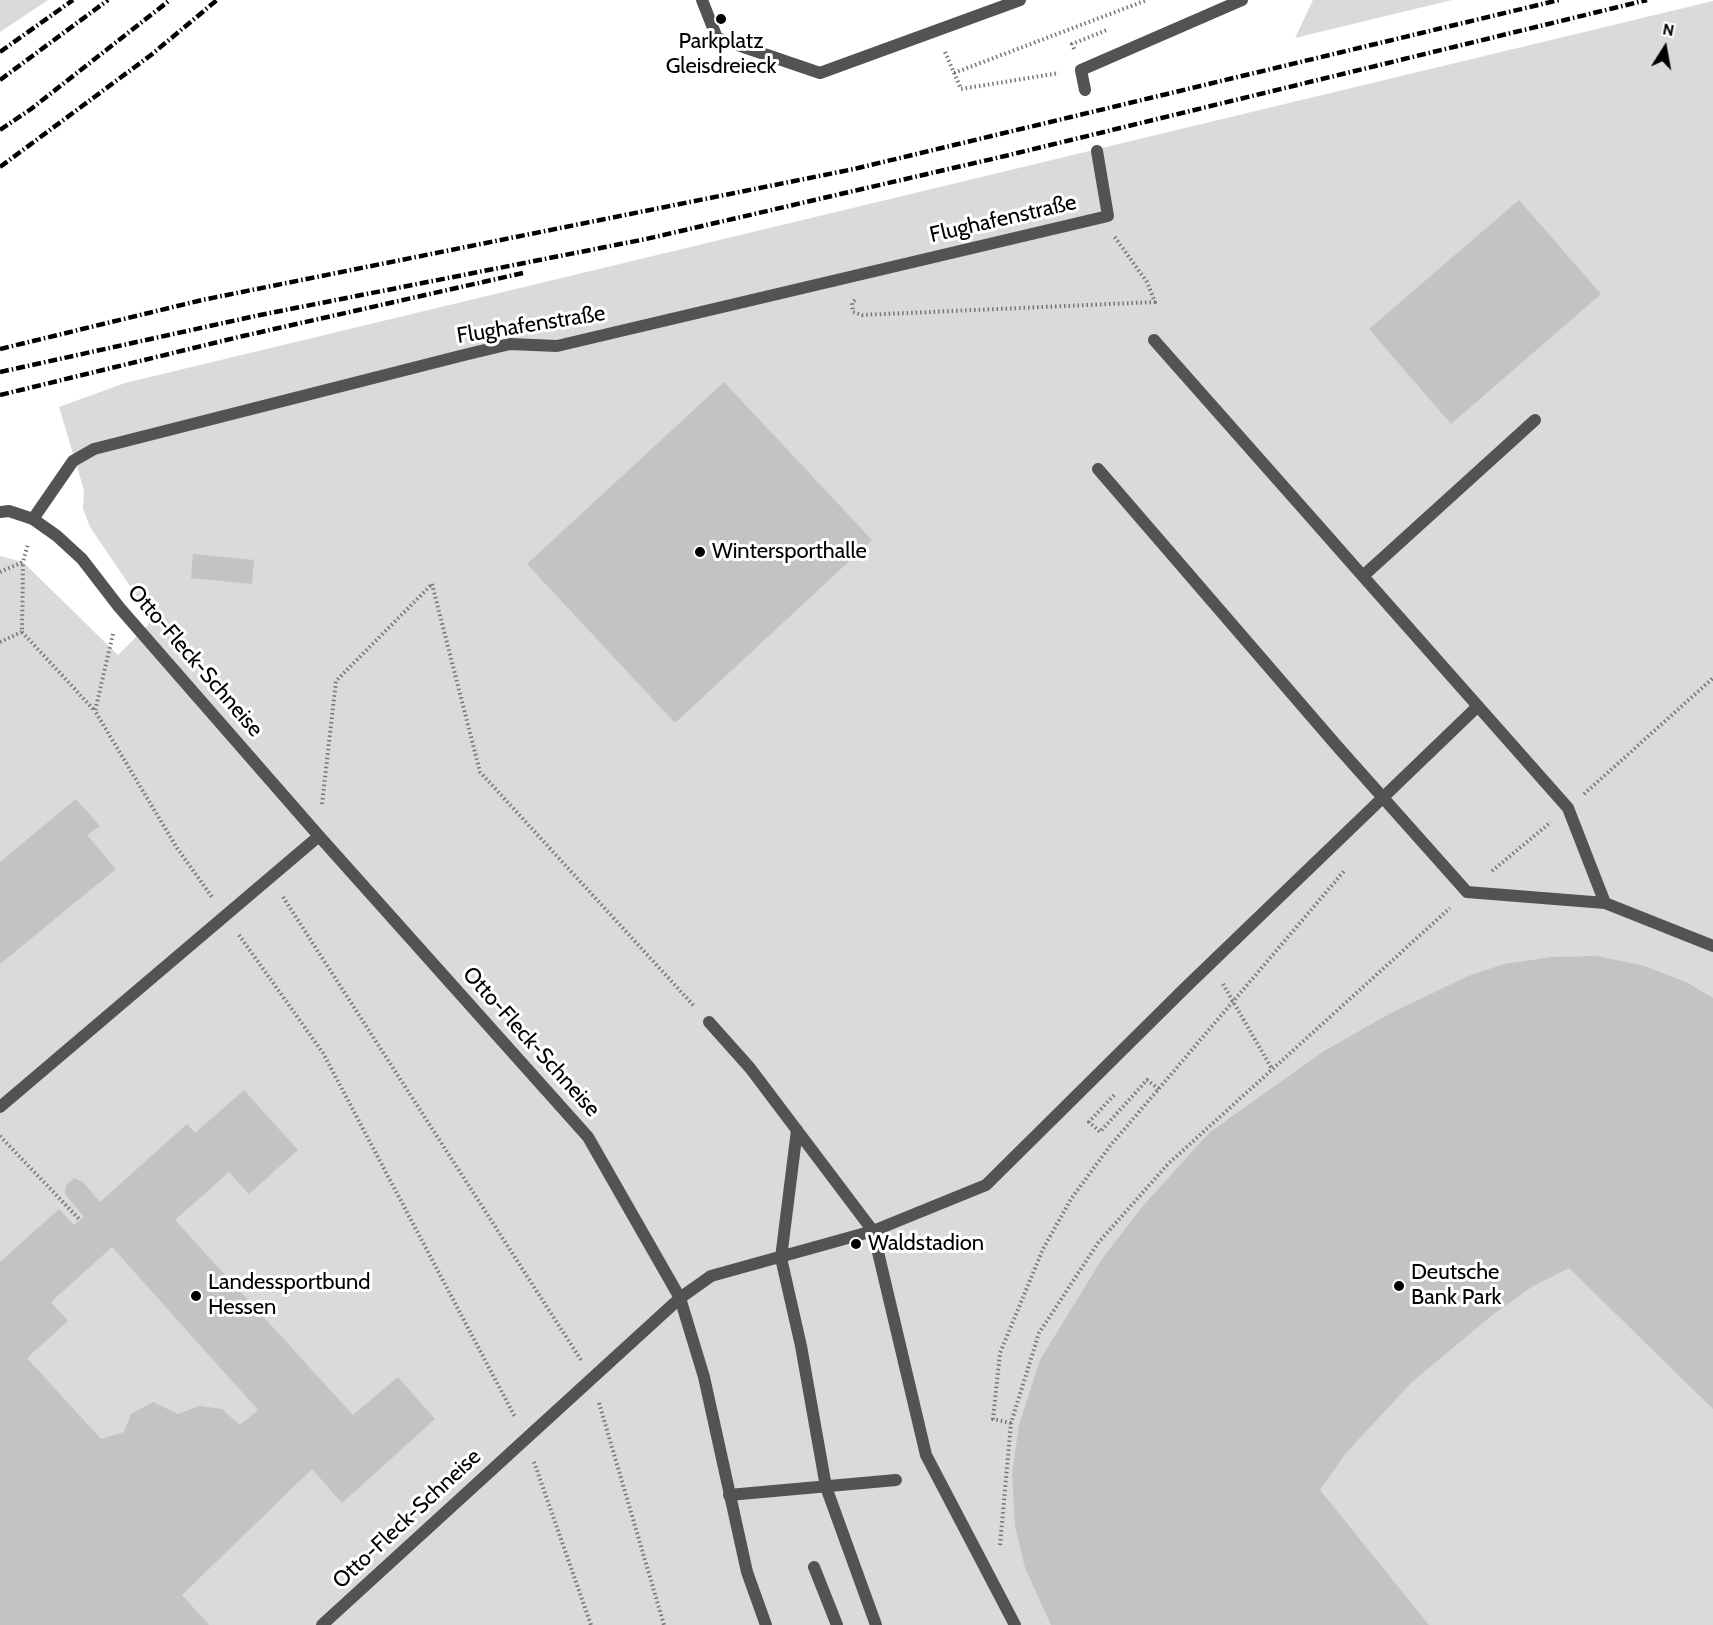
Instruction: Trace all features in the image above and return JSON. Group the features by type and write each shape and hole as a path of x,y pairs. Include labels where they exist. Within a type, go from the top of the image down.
{"street":[{"path":"702,0 717,38 820,73 1020,0"},
{"path":"1085,90 1081,70 1242,0"},
{"name":"Flughafenstraße","path":"33,519 74,461 94,449 510,344 557,346 1108,216 1097,151"},
{"path":"1154,340 1568,808 1605,903"},
{"path":"1363,576 1535,420"},
{"path":"1098,469 1337,746 1467,892 1605,903 1713,946"},
{"path":"0,512 9,511 33,519"},
{"name":"Otto-Fleck-Schneise","path":"33,519 82,559 120,607 319,836 588,1137 680,1298 704,1377 747,1572 766,1625"},
{"path":"680,1298 711,1276 873,1231 986,1185 1185,988 1478,706"},
{"path":"0,1106 319,836"},
{"path":"709,1022 750,1068 873,1231 926,1455 1015,1625"},
{"path":"796,1130 782,1258 801,1346 826,1487 876,1625"},
{"name":"Otto-Fleck-Schneise","path":"322,1625 680,1298"},
{"path":"729,1495 896,1480"},
{"path":"814,1567 837,1625"}],"path":[{"path":"1081,70 961,89 954,73 1147,0"},
{"path":"859,297 852,303 853,312 862,315 1155,302 1147,282 1115,238 1103,240"},
{"path":"33,519 23,562 22,633 95,711 177,848 323,1053 526,1438 591,1625"},
{"path":"0,572 23,562"},
{"path":"319,836 336,681 432,584 480,772 709,1022"},
{"path":"95,711 120,607"},
{"path":"0,642 22,633"},
{"path":"996,1588 1011,1423 1039,1333 1098,1243 1167,1164 1467,892 1568,808 1713,678"},
{"path":"1011,1423 993,1419 1000,1353 1026,1288 1071,1199 1110,1146 1352,861"},
{"path":"270,876 591,1377 664,1625"},
{"path":"1217,975 1234,1000 1272,1069"},
{"path":"1119,1089 1089,1122 1100,1132 1147,1080 1159,1089"},
{"path":"0,1136 80,1220"}],"shaded area":[{"path":"0,0 48,0 0,32"},
{"path":"1313,0 1452,0 1295,38"},
{"name":"Waldstadion","path":"1713,1 1713,1625 0,1625 0,556 23,562 118,655 153,620 90,527 83,509 84,490 59,407 125,383"}],"building":[{"path":"1519,200 1601,294 1451,424 1369,329"},
{"name":"Wintersporthalle","path":"724,382 872,540 675,723 527,564"},
{"path":"193,554 254,560 252,584 191,578"},
{"path":"76,799 100,826 87,835 116,869 0,964 0,862"},
{"name":"Deutsche Bank Park","path":"1596,956 1641,965 1686,982 1713,998 1713,1409 1569,1268 1533,1286 1491,1316 1412,1382 1346,1453 1320,1490 1429,1625 1051,1625 1025,1568 1015,1526 1012,1473 1019,1425 1040,1360 1102,1259 1142,1207 1210,1132 1324,1051 1391,1013 1468,976 1504,964 1552,957"},
{"path":"244,1090 298,1150 249,1194 229,1172 175,1220 353,1415 398,1377 435,1419 342,1503 312,1469 182,1595 209,1625 0,1625 0,1262 59,1209 74,1225 84,1217 65,1194 66,1185 74,1178 83,1182 100,1202 187,1124 195,1133","holes":["112,1247 258,1410 240,1425 222,1409 199,1406 178,1414 153,1402 131,1414 124,1432 101,1439 27,1358 68,1321 51,1302"]}],"railway":[{"path":"0,52 73,0"},
{"path":"0,80 108,0"},
{"path":"0,130 31,109 170,0"},
{"path":"0,167 151,55 217,0"},
{"path":"0,349 202,300 854,169 1559,0"},
{"path":"0,372 260,315 646,239 1005,156 1647,0"},
{"path":"0,395 243,336 523,273"}],"place":[{"name":"Parkplatz Gleisdreieck","path":"721,19"},
{"name":"Wintersporthalle","path":"700,552"},
{"name":"Waldstadion","path":"856,1244"},
{"name":"Deutsche Bank Park","path":"1399,1286"},
{"name":"Landessportbund Hessen","path":"196,1296"}]}
